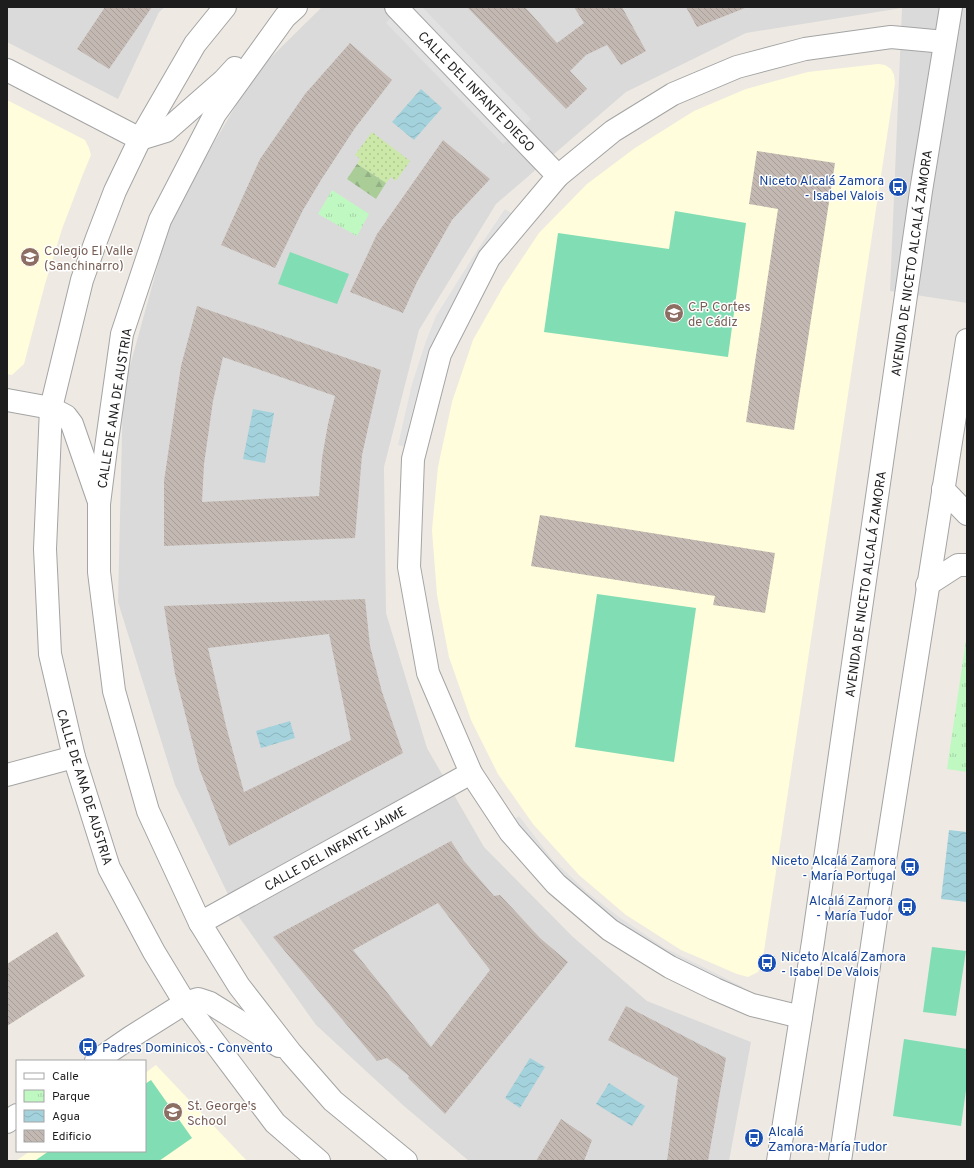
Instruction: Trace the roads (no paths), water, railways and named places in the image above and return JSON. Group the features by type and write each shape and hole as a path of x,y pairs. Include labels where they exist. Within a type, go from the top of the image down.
{"street":[{"name":"CALLE DE ANA DE AUSTRIA","path":"225,7 195,44 140,139 115,191 82,280 51,408 45,549 50,654 74,758 109,868 154,952 185,1003 275,1123 319,1161"},
{"name":"CALLE DEL INFANTE DIEGO","path":"396,7 558,176"},
{"name":"AVENIDA DE NICETO ALCALÁ ZAMORA","path":"779,1151 801,1017 921,191 951,7"},
{"name":"CALLE DE ANA DE AUSTRIA","path":"140,139 166,131 224,80 290,12"},
{"name":"CALLE DE ANA DE AUSTRIA","path":"290,12 215,114 160,220 122,334 106,448 100,504 99,572 114,691 148,811 200,923 239,986 291,1053 333,1101 406,1161"},
{"path":"801,1017 752,1005 715,989 670,967 610,930 556,884 510,832 471,773 428,673 409,567 412,459 440,354 489,258 558,176 613,131 673,94 737,67 805,49 890,37 945,42"},
{"path":"7,70 140,139"},
{"path":"840,1161 927,585 967,340"},
{"path":"7,400 51,408"},
{"name":"CALLE DE ANA DE AUSTRIA","path":"51,408 66,416 72,424 100,504"},
{"path":"943,489 967,514"},
{"path":"927,585 958,565 967,565"},
{"path":"7,775 74,758"},
{"name":"CALLE DEL INFANTE JAIME","path":"200,923 471,773"},
{"name":"CALLE DE ANA DE AUSTRIA","path":"185,1003 198,999 210,1003 291,1053"},
{"path":"97,1060 185,1003"},
{"path":"7,1122 16,1116"}],"water":[{"path":"421,89 442,108 414,140 392,122"},
{"path":"253,409 274,413 265,463 243,459"},
{"path":"290,721 295,738 261,748 256,731"},
{"path":"949,830 967,832 967,902 941,899"},
{"path":"530,1058 545,1067 520,1108 505,1098"},
{"path":"609,1083 645,1106 632,1126 596,1104"}],"place":[{"name":"Niceto Alcalá Zamora - Isabel Valois","path":"898,187"},
{"name":"Colegio El Valle (Sanchinarro)","path":"30,257"},
{"name":"C.P. Cortes de Cádiz","path":"674,313"},
{"name":"Niceto Alcalá Zamora - María Portugal","path":"910,867"},
{"name":"Alcalá Zamora - María Tudor","path":"907,907"},
{"name":"Niceto Alcalá Zamora - Isabel De Valois","path":"767,963"},
{"name":"Padres Dominicos - Convento","path":"88,1047"},
{"name":"St. George's School","path":"173,1112"},
{"name":"Alcalá Zamora-María Tudor","path":"754,1138"}]}
